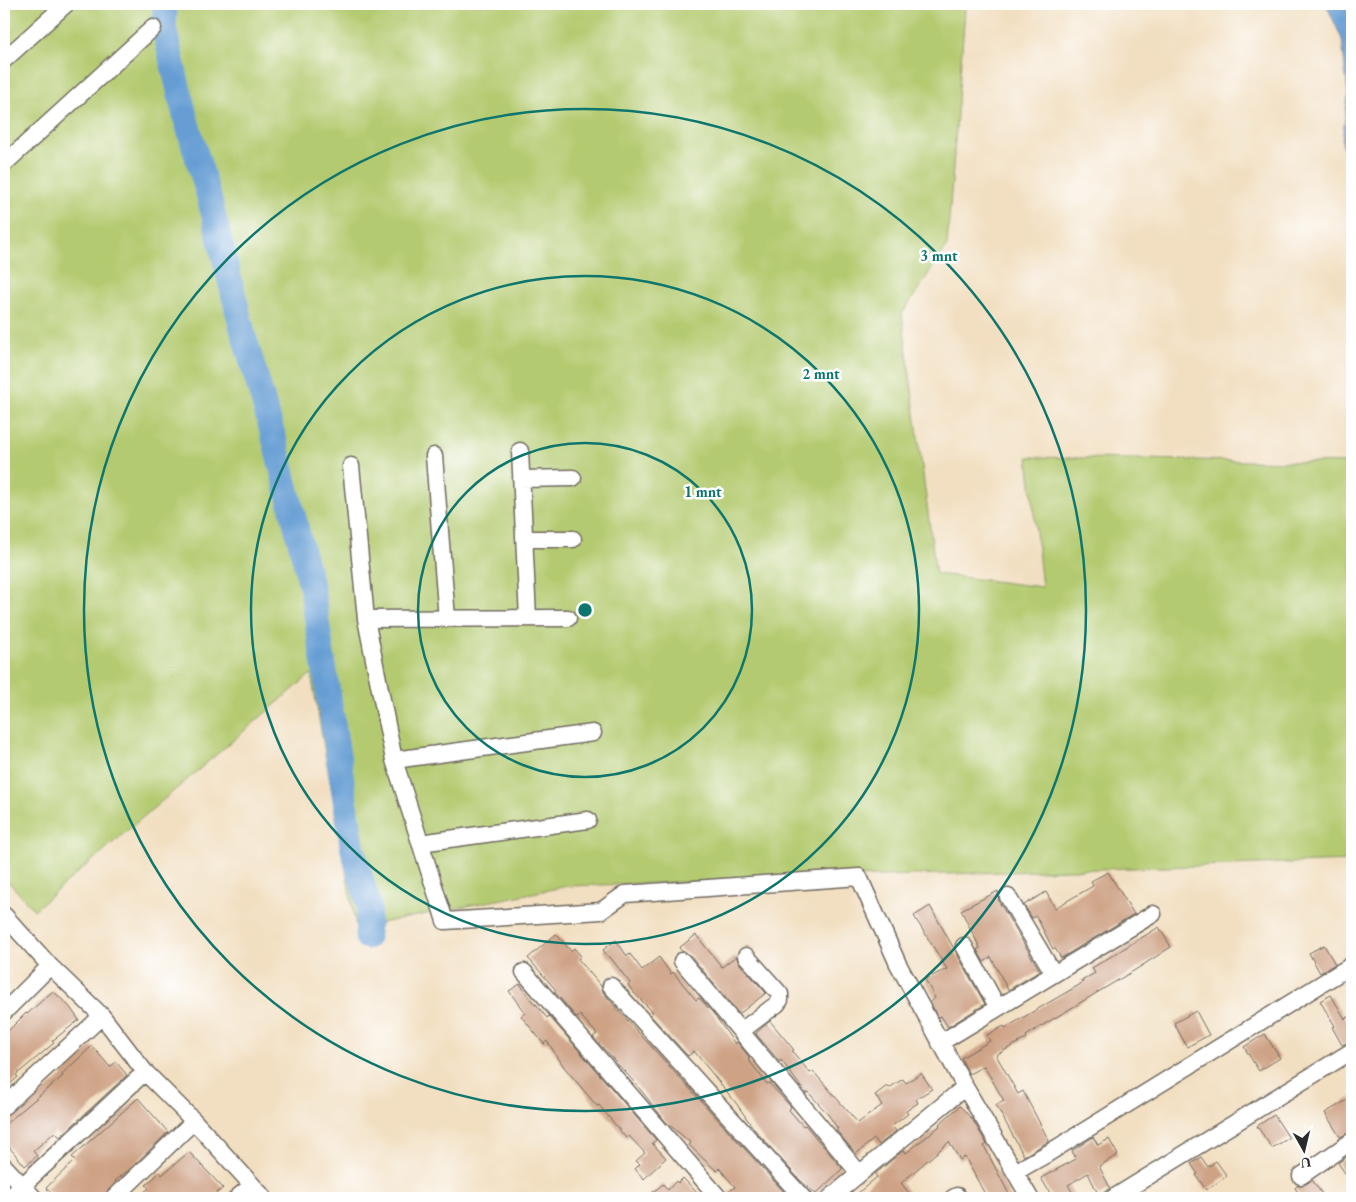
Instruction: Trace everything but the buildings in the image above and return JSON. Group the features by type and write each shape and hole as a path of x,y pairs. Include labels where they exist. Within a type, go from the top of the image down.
{"street":[{"path":"4,60 66,4"},
{"path":"4,164 153,28"},
{"path":"520,452 528,618"},
{"path":"434,456 447,618"},
{"path":"351,466 366,619 394,760 445,921 601,911 624,894 858,877 898,964 940,1043 1030,1198"},
{"path":"521,478 573,478"},
{"path":"524,539 573,539"},
{"path":"366,619 568,618"},
{"path":"394,760 593,733"},
{"path":"420,843 588,820"},
{"path":"1008,897 1054,974"},
{"path":"940,1043 1153,914"},
{"path":"4,915 50,966 102,1016 145,1072 194,1121 264,1198"},
{"path":"964,946 998,1008"},
{"path":"741,1032 780,1000 780,994 746,956"},
{"path":"682,961 859,1173"},
{"path":"1015,1172 1352,965"},
{"path":"4,1012 50,966"},
{"path":"524,972 719,1198"},
{"path":"612,986 803,1198"},
{"path":"4,1106 102,1016"},
{"path":"1112,1198 1352,1051"},
{"path":"9,1198 145,1072"},
{"path":"830,1198 965,1087"},
{"path":"114,1198 194,1121"},
{"path":"1301,1176 1352,1141"},
{"path":"4,1166 34,1198"},
{"path":"237,1198 252,1185"}],"green space":[{"path":"4,4 961,4 965,9 947,246 902,314 936,574 1042,587 1028,457 1352,463 1352,861 568,886 356,928 311,674 34,910 4,877"}],"water":[{"path":"1326,4 1352,4 1352,200 1342,141 1348,96 1342,39"}],"waterway":[{"path":"164,4 164,28 186,120 209,197 242,329 274,438 312,590 353,850 369,906 367,937"}]}
